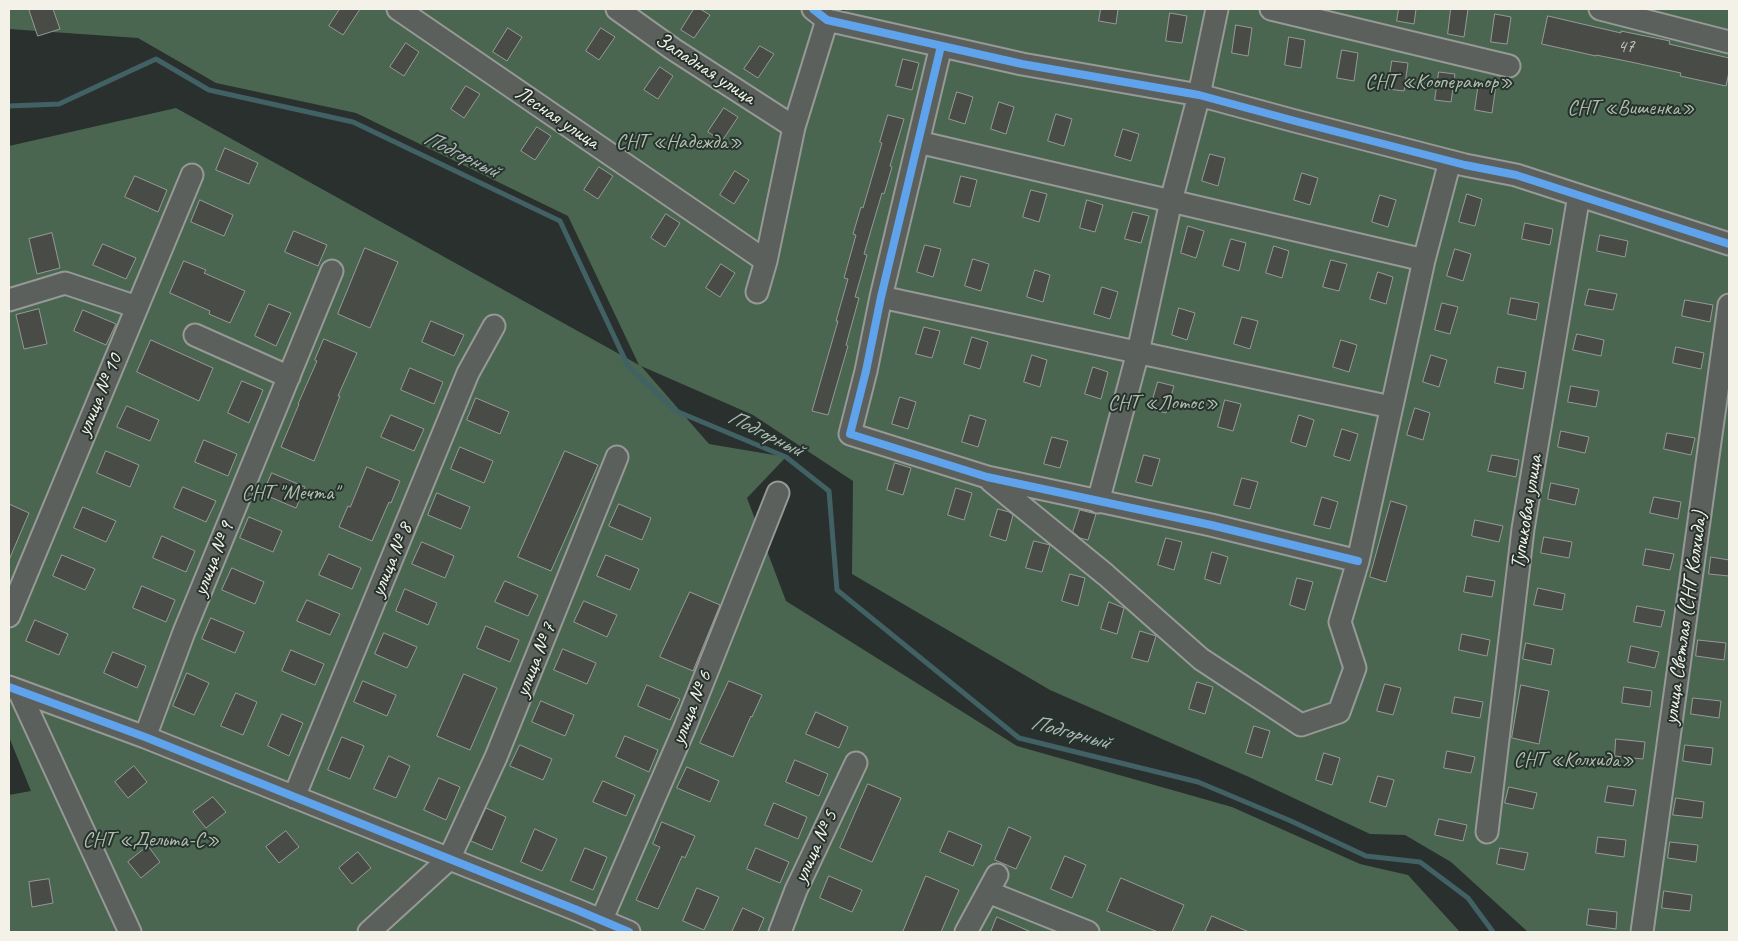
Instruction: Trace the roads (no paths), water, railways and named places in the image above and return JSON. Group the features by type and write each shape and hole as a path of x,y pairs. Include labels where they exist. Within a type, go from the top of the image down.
{"street":[{"name":"Лесная улица","path":"398,9 766,260"},
{"name":"Западная улица","path":"617,9 673,49 794,127"},
{"path":"1098,502 1138,352 1171,201 1199,94 1217,9"},
{"path":"1271,9 1509,66"},
{"path":"1600,9 1729,42"},
{"path":"757,292 766,260 820,14 941,46 1022,64 1199,94 1450,161 1516,175 1729,244"},
{"path":"941,46 850,434 987,477 1358,560"},
{"path":"918,142 1424,260"},
{"path":"987,477 1106,575 1201,659 1301,726 1339,712 1354,668 1340,622 1358,560 1424,260 1450,161"},
{"name":"улица № 10","path":"9,616 15,581 137,307 192,175"},
{"name":"Тупиковая улица","path":"1487,832 1523,529 1579,195"},
{"name":"улица № 9","path":"145,737 188,623 332,271"},
{"path":"9,300 64,283 137,307"},
{"path":"881,296 1391,407"},
{"name":"улица Светлая (СНТ Колхида)","path":"1642,932 1729,304"},
{"name":"улица № 8","path":"294,797 468,373 494,326"},
{"path":"194,335 289,377"},
{"name":"улица № 7","path":"449,859 496,757 616,457"},
{"name":"улица № 6","path":"601,921 685,727 778,493"},
{"path":"14,689 145,737 629,932"},
{"path":"14,689 130,932"},
{"name":"улица № 5","path":"780,932 796,890 856,763"},
{"path":"369,932 449,859"},
{"path":"966,932 992,883 1088,932"}],"waterway":[{"name":"Подгорный","path":"9,106 59,104 156,59 209,90 353,122 560,221 628,366 676,411 786,457 829,491 837,590 1019,738 1198,782 1291,821 1366,856 1420,862 1468,898 1493,932"}],"park label":[{"name":"СНТ «Кооператор»","path":"1439,82"},
{"name":"СНТ «Вишенка»","path":"1631,108"},
{"name":"СНТ «Надежда»","path":"679,142"},
{"name":"СНТ «Лотос»","path":"1163,403"},
{"name":"СНТ \"Мечта\"","path":"290,493"},
{"name":"СНТ «Колхида»","path":"1574,760"},
{"name":"СНТ «Дельта-С»","path":"151,840"}]}
